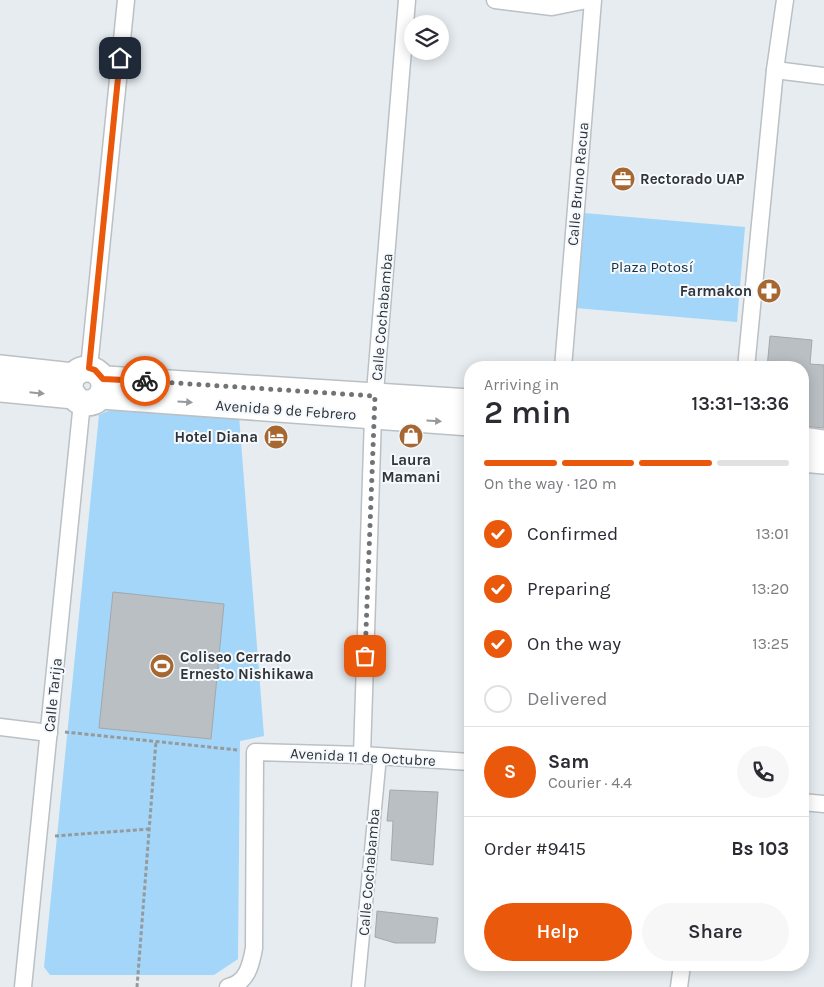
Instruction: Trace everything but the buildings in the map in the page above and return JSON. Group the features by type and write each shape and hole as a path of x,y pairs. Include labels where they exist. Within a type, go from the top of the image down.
{"main road":[{"name":"Avenida 9 de Febrero","path":"0,368 87,386"},
{"name":"Avenida 9 de Febrero","path":"0,389 87,386 374,406 464,422"},
{"name":"Avenida 9 de Febrero","path":"374,406 464,402"},
{"path":"809,441 824,443"},
{"path":"809,460 824,461"}],"street":[{"name":"Calle Tarija","path":"22,987 40,837 49,732 87,386 126,0"},
{"name":"Calle Cochabamba","path":"362,755 374,406 407,0"},
{"path":"495,0 552,7 588,0"},
{"name":"Calle Bruno Racua","path":"564,361 593,0"},
{"path":"747,361 775,70 785,0"},
{"path":"775,70 822,79"},
{"path":"0,727 49,732"},
{"path":"228,987 234,986 249,972 254,948 255,752"},
{"name":"Avenida 11 de Octubre","path":"255,752 362,755 464,762"},
{"name":"Calle Cochabamba","path":"358,987 380,756"},
{"path":"809,803 824,804"},
{"path":"679,987 681,971"}],"path":[{"path":"49,732 66,732 255,752"},
{"path":"137,987 156,741"},
{"path":"40,837 149,829"}],"green space":[{"name":"Plaza Potosí","path":"584,213 745,227 737,322 576,308"},
{"path":"119,406 239,416 264,736 240,741 238,959 214,975 50,975 44,967 99,415"}],"way so far":[{"path":"145,381 375,396 365,656"}],"place":[{"name":"Rectorado UAP","path":"623,179"},
{"name":"Farmakon","path":"769,291"},
{"name":"Laura Mamani","path":"411,436"},
{"name":"Hotel Diana","path":"276,437"},
{"name":"Coliseo Cerrado Ernesto Nishikawa","path":"162,666"}],"route":[{"path":"120,58 89,368 95,370 103,379 145,381"}]}
